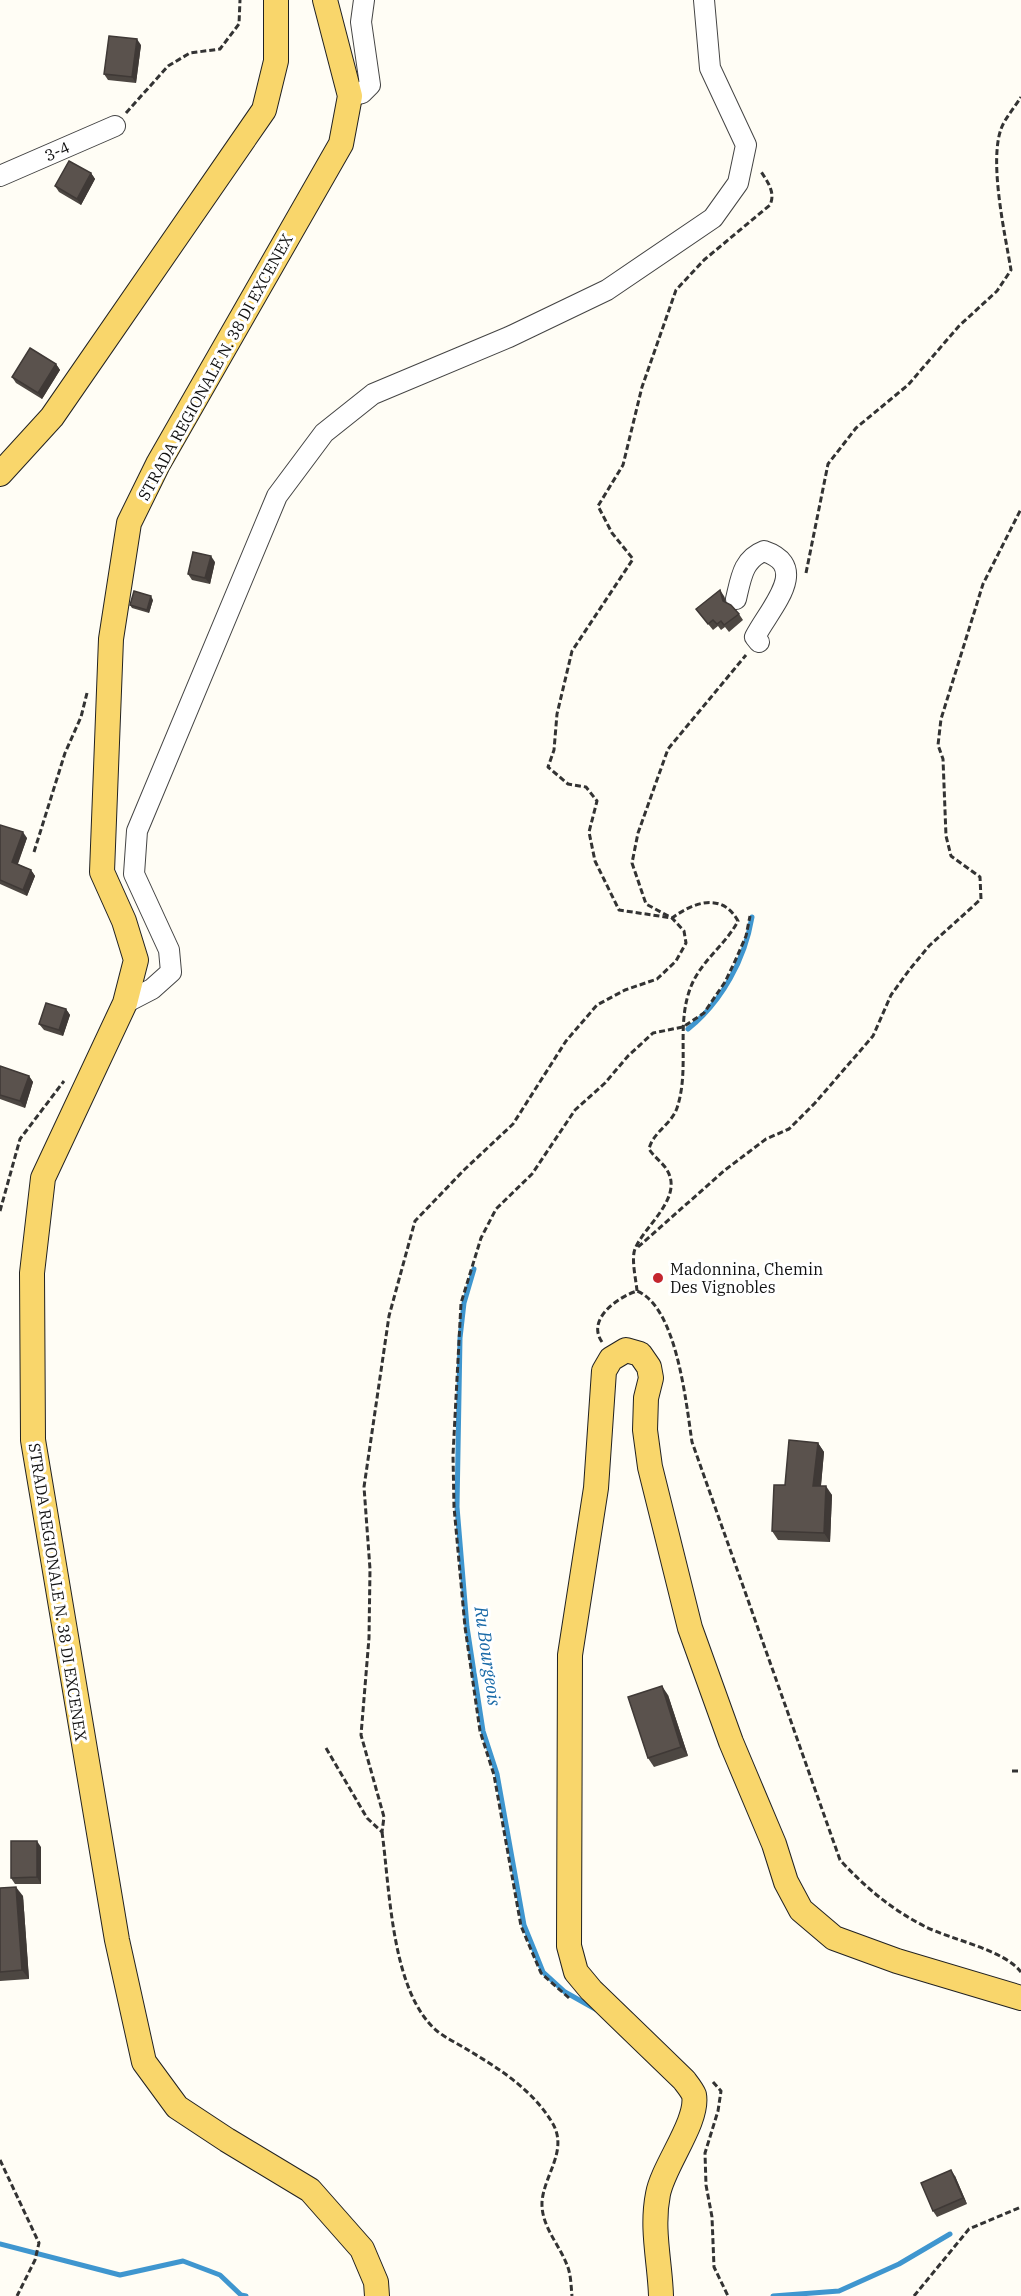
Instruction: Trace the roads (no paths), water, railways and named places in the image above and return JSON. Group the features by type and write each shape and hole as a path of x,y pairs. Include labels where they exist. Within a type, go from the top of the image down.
{"main road":[{"path":"0,474 52,417 264,110 276,61 276,0"},
{"name":"STRADA REGIONALE N. 38 DI EXCENEX","path":"325,0 350,96 341,144 158,464 129,523 111,639 102,872 124,921 136,960 125,1003 43,1178 32,1274 33,1440 117,1940 144,2062 177,2107 310,2190 362,2249 376,2282 377,2296"},
{"path":"661,2295 654,2229 658,2192 677,2144 694,2112 693,2093 684,2080 591,1990 576,1972 569,1946 570,1655 596,1488 604,1371 611,1359 626,1350 640,1354 649,1367 651,1378 646,1398 645,1430 650,1467 690,1628 731,1742 774,1844 786,1882 801,1910 834,1938 897,1961 1021,1998"}],"street":[{"path":"350,96 362,93 370,85 361,22 364,0"},
{"path":"125,1003 152,989 171,972 169,950 134,874 137,831 277,496 324,433 373,394 509,337 608,290 713,218 738,183 746,146 710,68 704,0"},
{"name":"3-4","path":"0,176 115,126"},
{"path":"736,599 746,563 754,555 764,550 784,561 788,571 785,585 756,637 759,642"}],"waterway":[{"name":"Ru Bourgeois","path":"688,1029 711,1006 730,979 744,948 752,917"},
{"name":"Ru Bourgeois","path":"474,1269 464,1303 460,1338 457,1507 467,1627 483,1731 497,1774 524,1925 543,1972 565,1992 597,2010"},
{"path":"773,2296 839,2291 899,2264 950,2234"},
{"path":"0,2244 120,2275 183,2261 220,2275 241,2295 246,2296"}],"place":[{"name":"Madonnina, Chemin Des Vignobles","path":"658,1278"}]}
